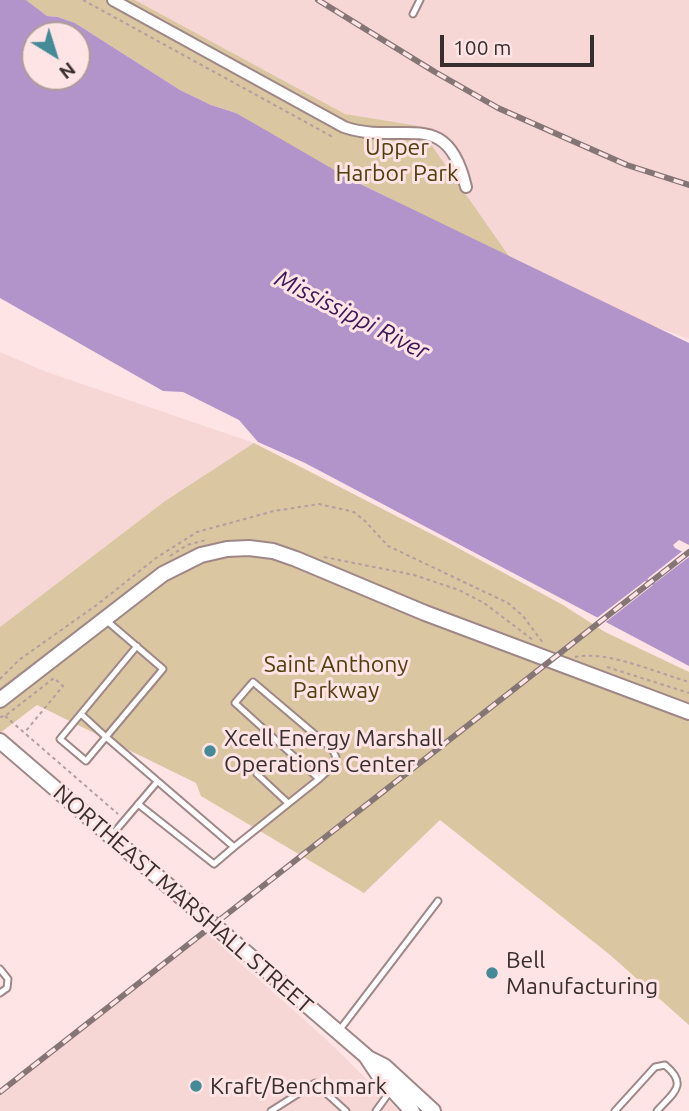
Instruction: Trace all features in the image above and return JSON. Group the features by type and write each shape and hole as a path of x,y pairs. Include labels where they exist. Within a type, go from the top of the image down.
{"street":[{"path":"113,0 344,127 365,132 429,134 444,141 453,151 466,187"},
{"path":"0,700 163,574 201,555 227,549 273,551 425,613 689,712"},
{"name":"NORTHEAST MARSHALL STREET","path":"0,741 396,1084"},
{"path":"396,1084 412,1111"},
{"path":"396,1084 433,1111"}],"lane":[{"path":"413,14 420,0"},
{"path":"105,618 137,646 163,669 86,761 60,739 137,646"},
{"path":"138,804 214,864 319,779 334,765 336,757 332,749 253,682 235,704 319,779"},
{"path":"81,714 234,847"},
{"path":"257,774 288,803"},
{"path":"110,836 158,782"},
{"path":"338,1032 438,901"},
{"path":"0,969 8,979 7,988 0,993"},
{"path":"615,1111 655,1068 665,1065 676,1075 679,1082 657,1111"},
{"path":"271,1111 315,1083 346,1111"},
{"path":"376,1111 396,1084"}],"path":[{"path":"83,0 331,136"},
{"path":"0,679 19,660 98,604 156,558 197,532 274,511 319,504 354,512 388,546 508,603 523,616 546,647 484,603 459,590 414,575 320,555"},
{"path":"167,558 187,545 211,540"},
{"path":"582,660 573,657 584,655 616,660 689,682"},
{"path":"600,666 689,693"},
{"path":"0,718 54,678 63,686 24,733"},
{"path":"5,716 125,820"}],"shaded area":[{"path":"135,0 689,0 689,339 642,322 511,259 418,127 345,114"},
{"path":"0,352 44,371 254,443 165,501 0,627"},
{"path":"207,933 330,1043 399,1111 0,1111 0,1094"}],"green space":[{"name":"Upper Harbor Park","path":"26,0 135,0 345,114 418,126 511,259 315,161 236,113 180,90 91,33 91,21 69,21 47,16"},
{"name":"Saint Anthony Parkway","path":"254,443 447,542 563,605 605,632 689,672 689,1025 609,954 440,820 364,893 201,796 196,783 37,705 0,733 0,627 165,501"}],"water":[{"name":"Mississippi River","path":"0,0 26,0 47,16 69,21 21,21 21,91 91,91 91,33 180,90 236,113 350,179 689,343 689,545 679,540 673,545 689,555 689,666 305,463 258,442 239,420 183,392 163,391 0,298"}],"pier":[{"path":"685,549 689,551 689,557 655,583 647,579"},
{"path":"645,581 653,585 602,625 593,621"}],"railway":[{"path":"318,0 498,108 627,165 689,185"},
{"path":"0,1092 689,552"}],"place":[{"name":"Xcell Energy Marshall Operations Center","path":"210,751"},
{"name":"Bell Manufacturing","path":"492,973"},
{"name":"Kraft/Benchmark","path":"196,1086"}]}
